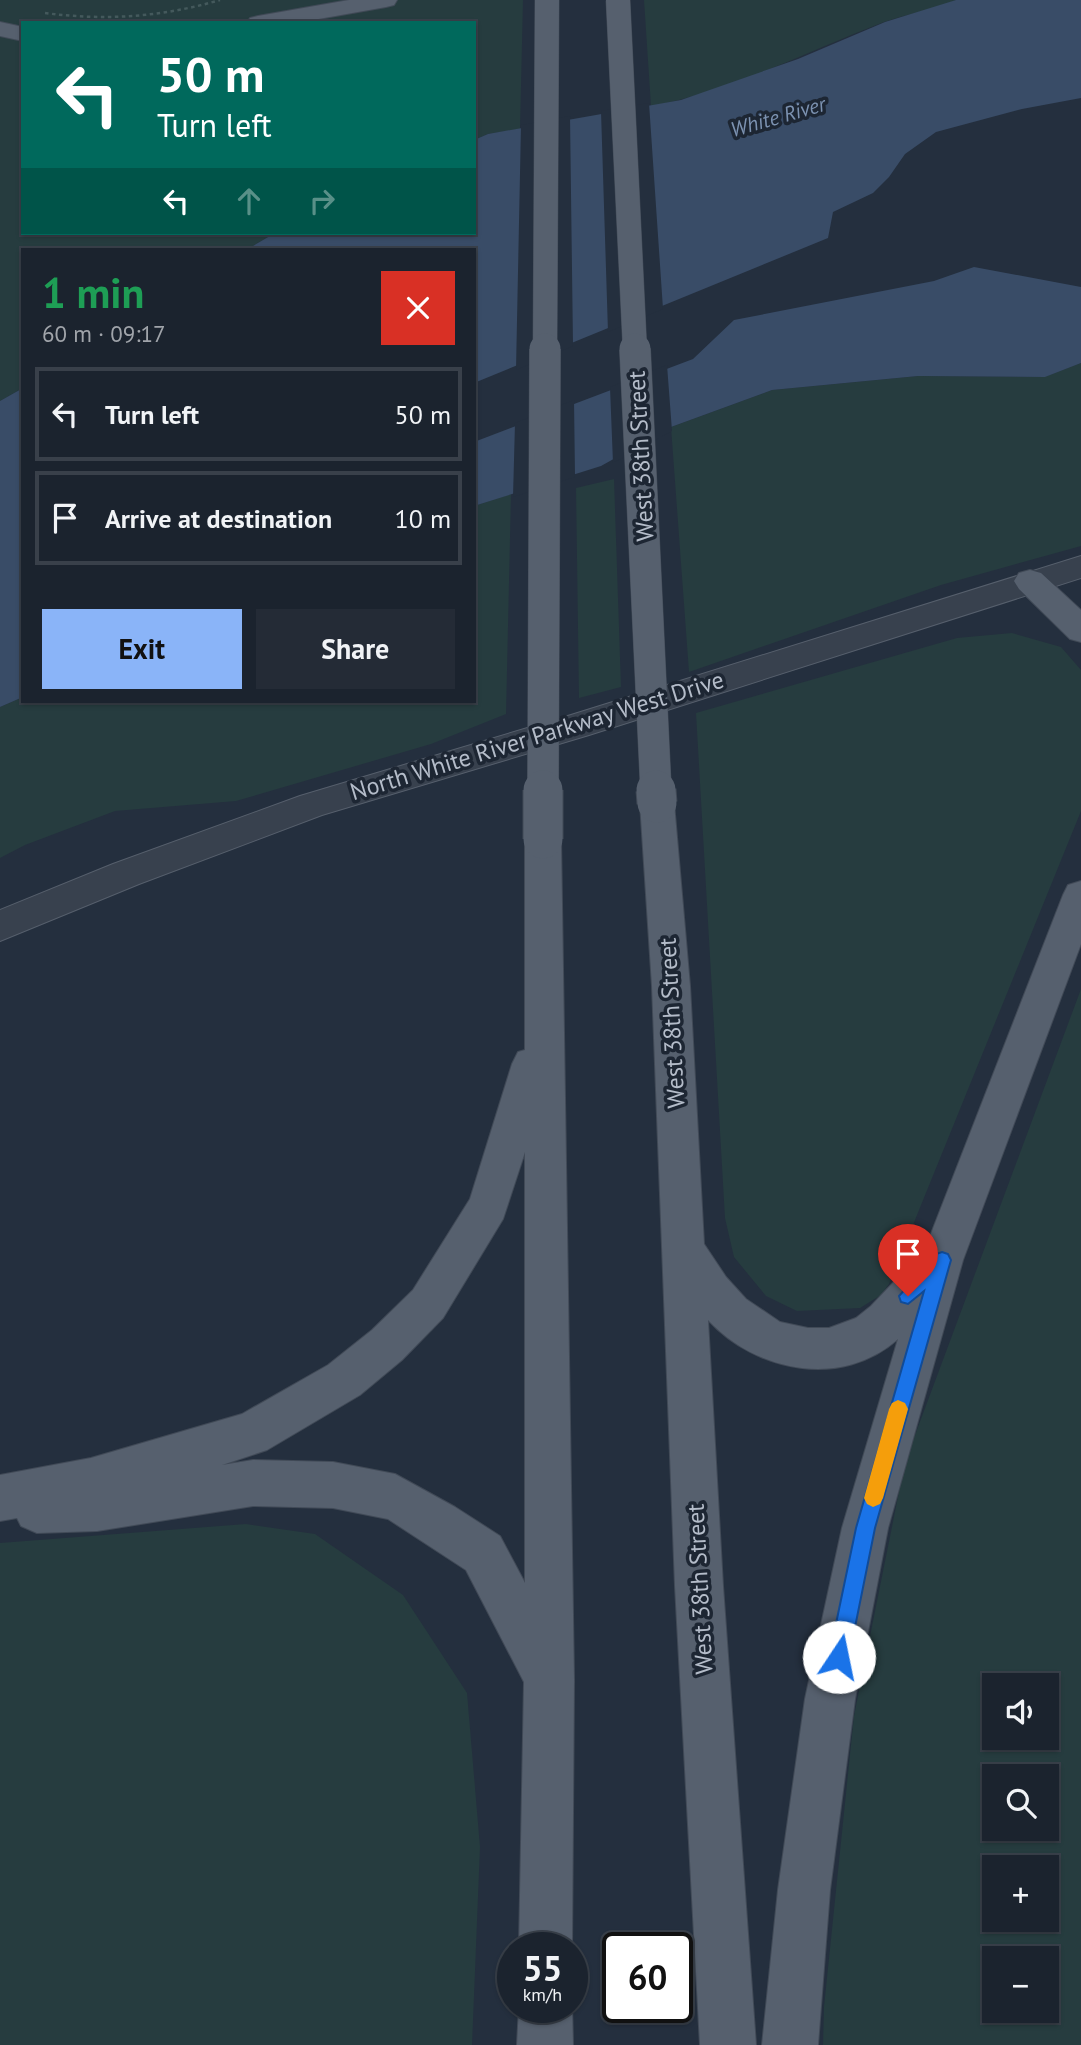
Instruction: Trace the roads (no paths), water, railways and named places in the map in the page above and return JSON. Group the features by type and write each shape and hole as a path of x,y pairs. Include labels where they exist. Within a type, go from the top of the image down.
{"main road":[{"path":"269,21 386,0"},
{"path":"546,1932 549,1679 543,839 547,0"},
{"name":"West 38th Street","path":"618,0 657,803 671,986 699,1586 728,2045"},
{"path":"0,29 21,34"},
{"path":"1030,581 1081,631"},
{"path":"790,2045 804,1890 817,1789 842,1639 877,1482 942,1260 1081,895"},
{"path":"0,1498 91,1481 251,1434 344,1380 387,1345 428,1304 488,1206 544,1022"},
{"path":"682,1247 715,1298 745,1325 777,1345 817,1350 848,1344 873,1332 942,1260"},
{"path":"0,1511 97,1508 253,1483 333,1485 395,1497 439,1522 482,1552 549,1679"},
{"path":"545,2045 546,2023"}],"street":[{"name":"North White River Parkway West Drive","path":"0,926 126,874 375,784 577,726 1081,566"}],"water":[{"name":"White River","path":"956,0 1081,0 1081,98 1022,109 936,132 905,154 889,177 873,193 833,212 828,238 476,382 476,248 249,248 272,235 476,235 476,139 488,134 681,100 798,59 885,22"},
{"path":"974,267 1081,287 1081,363 1045,377 918,376 772,390 671,427 601,466 476,505 476,441 693,359 734,320 934,281"},
{"path":"21,389 21,698 0,707 0,401"}]}
